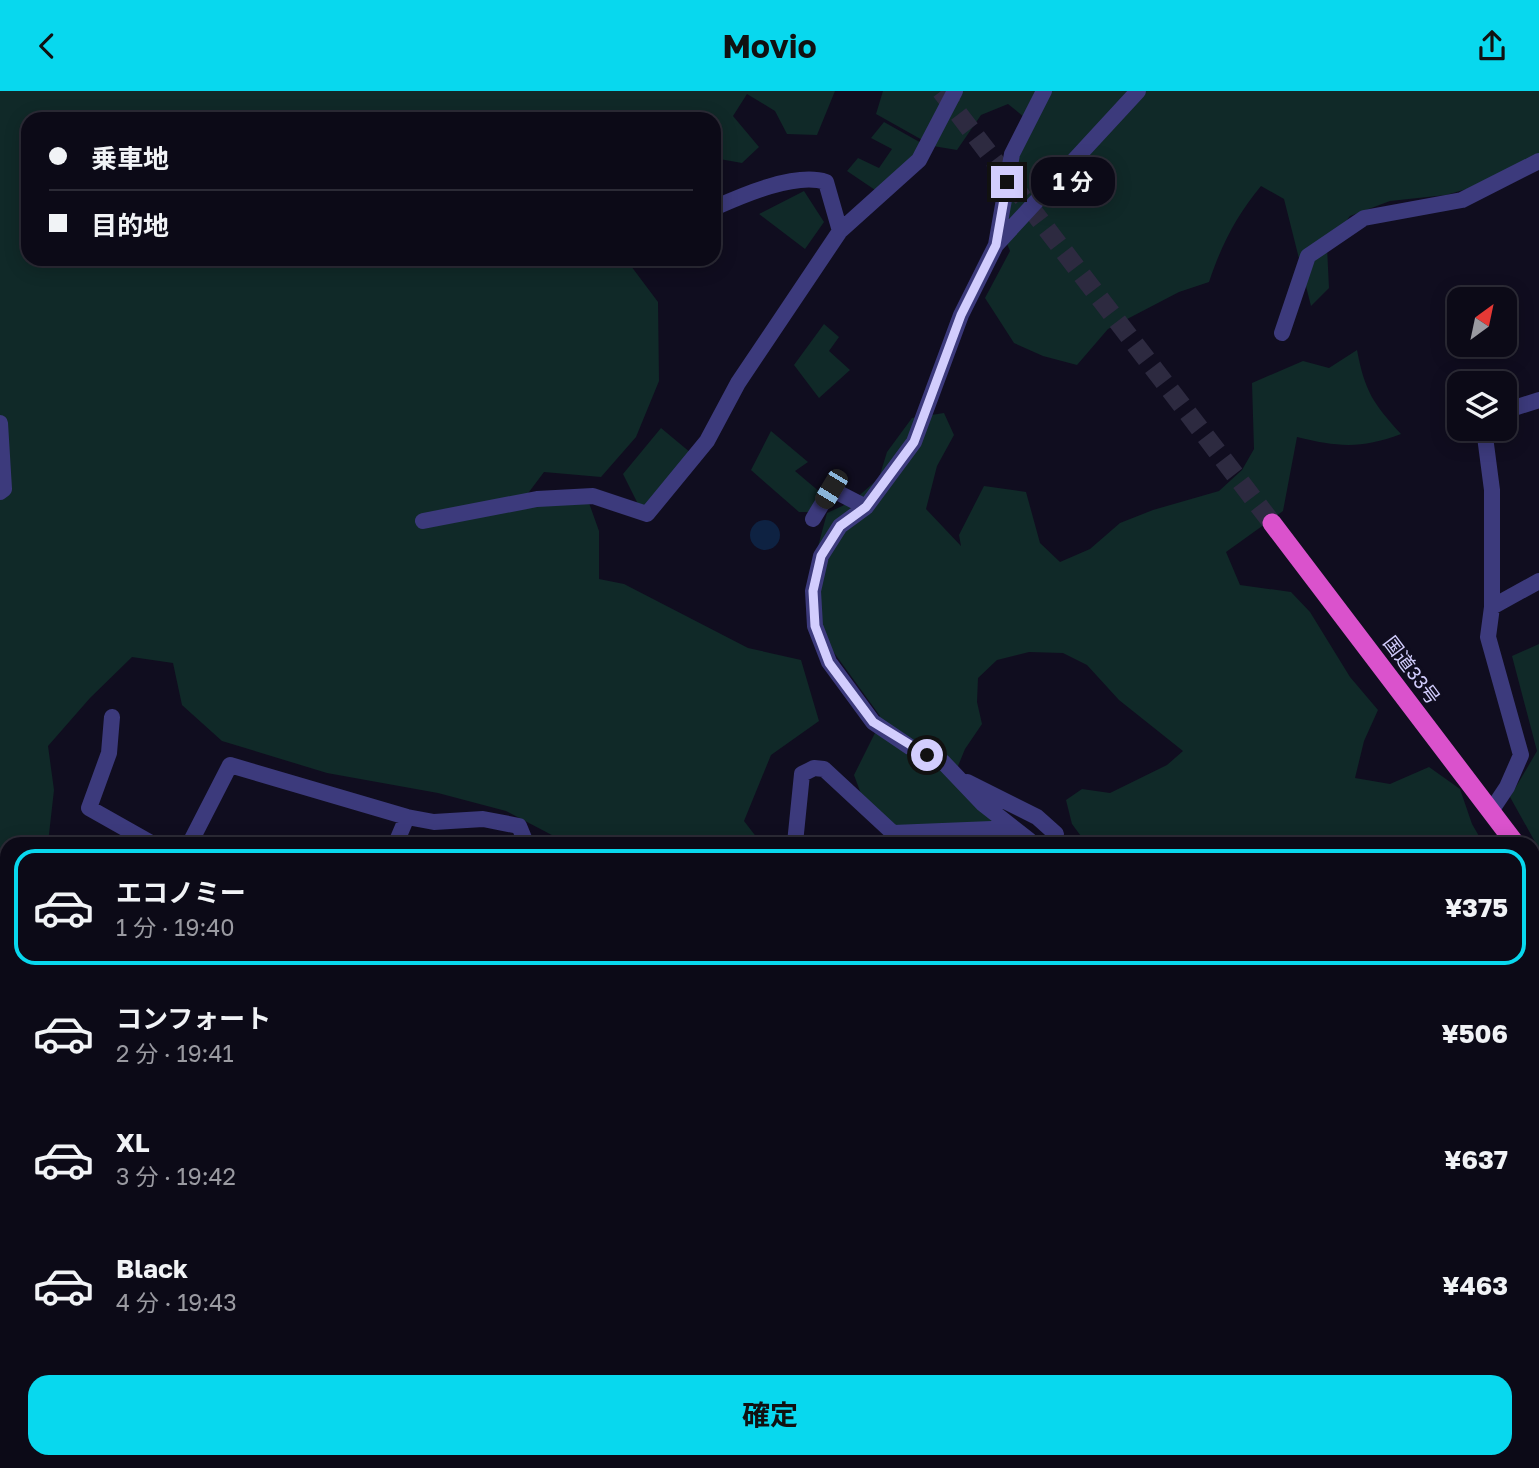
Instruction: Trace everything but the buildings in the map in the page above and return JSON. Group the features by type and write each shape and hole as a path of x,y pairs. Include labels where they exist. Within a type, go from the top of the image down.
{"highway":[{"name":"国道33号","path":"1272,523 1510,837"}],"street":[{"path":"423,521 537,499 593,496 647,514 707,441 738,383 840,232 919,160 955,91"},
{"path":"996,245 1012,155 1044,91"},
{"path":"1025,837 983,804 943,762 910,747 873,722 829,663 815,626 813,591 821,556 840,526 866,507 914,442 961,315 996,245 1138,91"},
{"path":"1282,333 1308,256 1364,218 1462,200 1539,161"},
{"path":"721,205 745,194 812,177 826,182 840,232"},
{"path":"1517,407 1539,401"},
{"path":"0,423 4,489 0,492"},
{"path":"1486,441 1492,490 1492,607 1488,637 1521,755 1507,787 1491,811"},
{"path":"813,519 831,489 866,507"},
{"path":"1492,607 1539,581"},
{"path":"112,716 109,753 89,808 140,837"},
{"path":"193,837 230,765 407,817 434,822 483,819 519,826 524,837"},
{"path":"796,837 802,774 814,768 824,769 892,833 992,829 1010,837"},
{"path":"958,778 1037,817 1056,834"},
{"path":"399,837 407,817"}],"green space":[{"path":"0,91 835,91 817,135 787,134 775,111 747,94 733,116 759,147 742,163 721,159 721,112 21,112 21,266 631,266 658,302 659,381 636,437 601,477 544,472 526,496 589,503 599,531 599,579 624,584 748,648 801,660 819,721 771,755 744,821 756,837 556,837 506,811 438,793 327,773 222,741 182,705 173,663 132,657 90,698 48,746 54,790 49,837 0,837"},
{"path":"883,91 1539,91 1539,155 1488,183 1446,195 1390,201 1350,216 1327,247 1329,288 1311,306 1284,199 1261,186 1230,232 1209,282 1179,292 1108,329 1077,365 1043,356 1014,343 985,298 1010,251 997,220 1029,121 1008,104 981,115 957,150 933,146 876,114"},
{"path":"884,122 923,144 881,194 847,171 858,158 879,168 892,149 871,138"},
{"path":"804,191 824,222 805,249 759,214"},
{"path":"824,324 839,337 829,351 850,370 819,398 794,365"},
{"path":"1357,350 1367,387 1383,414 1401,434 1374,442 1349,445 1297,437 1283,511 1226,552 1240,585 1291,592 1310,612 1350,677 1378,710 1364,741 1355,778 1390,784 1429,767 1460,789 1480,837 1082,837 1072,824 1066,800 1082,789 1110,793 1167,765 1183,751 1119,700 1087,665 1063,653 1029,652 997,660 978,678 977,702 982,724 965,749 956,771 986,802 1038,837 918,837 895,829 864,802 854,775 875,733 880,716 819,632 808,584 827,513 853,501 879,478 887,452 912,418 944,413 954,435 937,466 926,509 961,546 959,535 984,486 1026,492 1040,543 1060,562 1090,549 1120,523 1153,510 1219,491 1242,470 1254,449 1252,383 1303,361 1329,368"},
{"path":"661,428 691,453 645,510 639,506 623,474"},
{"path":"771,431 808,462 795,471 821,493 809,512 799,512 751,470"},
{"path":"1539,644 1539,837 1532,837 1510,797 1537,751 1512,656"}],"water":[{"path":"765,520 776,524 780,535 776,546 765,550 754,546 750,535 754,524"}],"tunnel":[{"path":"941,91 1272,523"}],"route":[{"path":"927,755 873,722 829,663 815,626 813,591 821,556 840,526 866,507 914,442 929,409 942,362 961,315 996,245 1007,182"}]}
